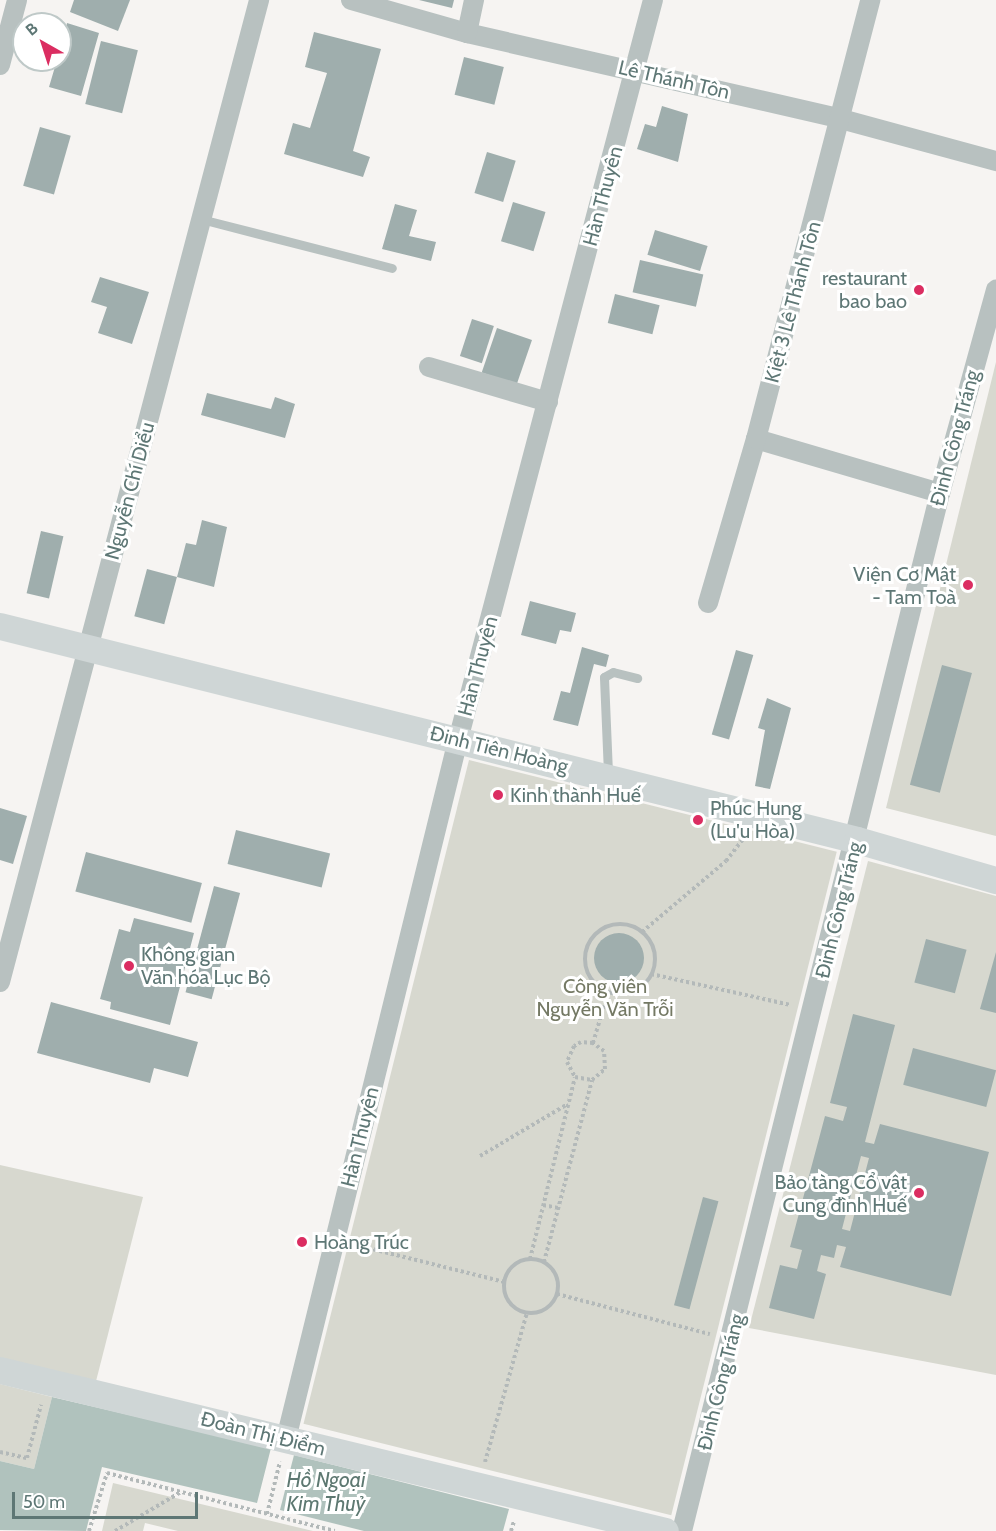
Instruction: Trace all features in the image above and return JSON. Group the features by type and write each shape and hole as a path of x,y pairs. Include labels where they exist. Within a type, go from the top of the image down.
{"main road":[{"name":"Đinh Tiên Hoàng","path":"0,626 856,840 996,880"},
{"name":"Đoàn Thị Điểm","path":"0,1370 665,1531"}],"street":[{"path":"0,64 17,0"},
{"name":"Nguyễn Chí Diểu","path":"0,982 259,0"},
{"name":"Lê Thánh Tôn","path":"351,0 466,33 842,118 996,161"},
{"path":"466,33 474,0"},
{"name":"Hàn Thuyên","path":"286,1439 458,740 653,0"},
{"name":"Kiệt 3 Lê Thánh Tôn","path":"708,603 756,439 842,118 870,0"},
{"name":"Đinh Công Tráng","path":"682,1531 732,1340 940,493 996,290"},
{"path":"429,367 548,402"},
{"path":"756,439 940,493"}],"lane":[{"path":"201,219 392,268"},
{"path":"608,778 604,677 613,672 638,678"}],"path":[{"path":"642,932 732,855 745,838 752,815"},
{"path":"613,924 626,924 642,932 653,946 651,974 633,991 608,992 593,982 587,972 585,960 592,937 613,924"},
{"path":"651,974 813,1010"},
{"path":"592,1042 608,992"},
{"path":"530,1259 575,1077 567,1062 569,1053 581,1042 592,1042 604,1052 605,1069 592,1080 544,1262"},
{"path":"575,1077 592,1080"},
{"path":"480,1156 568,1104"},
{"path":"543,1205 558,1208"},
{"path":"335,1239 504,1282"},
{"path":"530,1259 544,1262 556,1276 557,1294 546,1309 527,1313 510,1304 504,1282 509,1269 530,1259"},
{"path":"557,1294 732,1340"},
{"path":"478,1486 527,1313"},
{"path":"0,1452 27,1458 42,1401"},
{"path":"267,1514 286,1439"},
{"path":"89,1531 107,1473 334,1531"},
{"path":"115,1531 181,1492"}],"green space":[{"name":"Viện Cơ Mật - Tam Toà","path":"996,362 996,836 886,808"},
{"name":"Công viên Nguyễn Văn Trỗi","path":"469,760 837,852 671,1515 304,1424"},
{"path":"868,861 996,896 996,1375 749,1328"},
{"path":"0,1165 143,1197 93,1393 0,1372"},
{"path":"0,1384 52,1397 34,1469 0,1461"},
{"path":"113,1483 313,1531 178,1531 145,1523 143,1531 102,1531"}],"water":[{"name":"Hồ Ngoại Kim Thuỷ","path":"52,1397 271,1448 257,1503 102,1467 86,1531 0,1530 0,1461 34,1469"},
{"name":"Hồ Ngoại Kim Thuỷ","path":"294,1455 509,1509 503,1531 364,1531 280,1510"}],"building":[{"path":"74,0 130,0 118,31 70,12"},
{"path":"419,0 454,0 452,8"},
{"path":"72,25 99,33 81,96 49,87 53,72 72,72"},
{"path":"314,32 381,49 353,151 370,157 363,177 284,154 293,123 310,128 327,73 305,67"},
{"path":"101,41 138,50 122,113 85,104"},
{"path":"464,57 504,67 494,105 455,95"},
{"path":"662,106 688,114 678,162 637,149 645,124 656,127"},
{"path":"40,127 71,136 54,194 23,186"},
{"path":"487,152 516,161 503,202 474,193"},
{"path":"513,202 546,212 534,251 501,241"},
{"path":"395,204 417,210 409,236 436,242 431,261 382,249"},
{"path":"655,230 708,246 700,271 647,255"},
{"path":"640,260 703,275 696,307 633,292"},
{"path":"100,277 149,292 132,344 98,333 107,307 91,302"},
{"path":"615,294 660,305 652,334 608,323"},
{"path":"472,319 494,326 482,363 460,356"},
{"path":"497,328 532,340 517,384 482,372"},
{"path":"207,393 271,409 275,397 295,404 285,438 201,415"},
{"path":"202,520 227,527 214,587 177,577 186,543 196,545"},
{"path":"41,531 63,536 49,599 27,593"},
{"path":"147,569 177,577 164,624 134,616"},
{"path":"530,601 576,613 571,632 560,630 556,644 521,635"},
{"path":"582,647 609,655 606,667 594,664 578,726 553,720 561,691 570,693"},
{"path":"736,650 753,655 729,740 712,735"},
{"path":"942,665 972,673 940,793 910,785"},
{"path":"767,698 791,708 770,789 755,786 765,730 758,728"},
{"path":"0,808 27,816 13,864 0,860"},
{"path":"236,830 330,853 322,887 228,864"},
{"path":"86,852 202,883 191,923 75,892"},
{"path":"214,886 240,893 212,999 186,992"},
{"path":"134,918 194,933 170,1025 110,1009 111,1002 100,999 119,929 130,932"},
{"path":"614,933 624,933 637,940 644,953 644,963 637,976 624,983 614,983 605,979 598,972 594,963 594,953 598,944 605,937"},
{"path":"926,939 967,950 955,993 914,982"},
{"path":"996,952 996,1013 980,1009"},
{"path":"51,1002 198,1042 188,1077 154,1068 150,1083 37,1053"},
{"path":"853,1014 895,1025 865,1142 874,1144 880,1124 989,1152 951,1296 840,1267 846,1247 837,1245 834,1258 821,1255 817,1271 826,1274 814,1319 769,1308 780,1265 797,1269 802,1250 790,1247 825,1116 843,1121 847,1107 830,1103","holes":["861,1156 869,1158 850,1231 842,1229"]},
{"path":"913,1048 996,1070 986,1107 903,1085"},
{"path":"703,1197 718,1201 689,1309 674,1305"}],"place":[{"name":"restaurant bao bao","path":"919,290"},
{"name":"Viện Cơ Mật - Tam Toà","path":"968,585"},
{"name":"Kinh thành Huế","path":"498,795"},
{"name":"Phúc Hung (Lu'u Hòa)","path":"698,820"},
{"name":"Không gian Văn hóa Lục Bộ","path":"129,966"},
{"name":"Bảo tàng Cổ vật Cung đình Huế","path":"919,1193"},
{"name":"Hoàng Trúc","path":"302,1242"}]}
